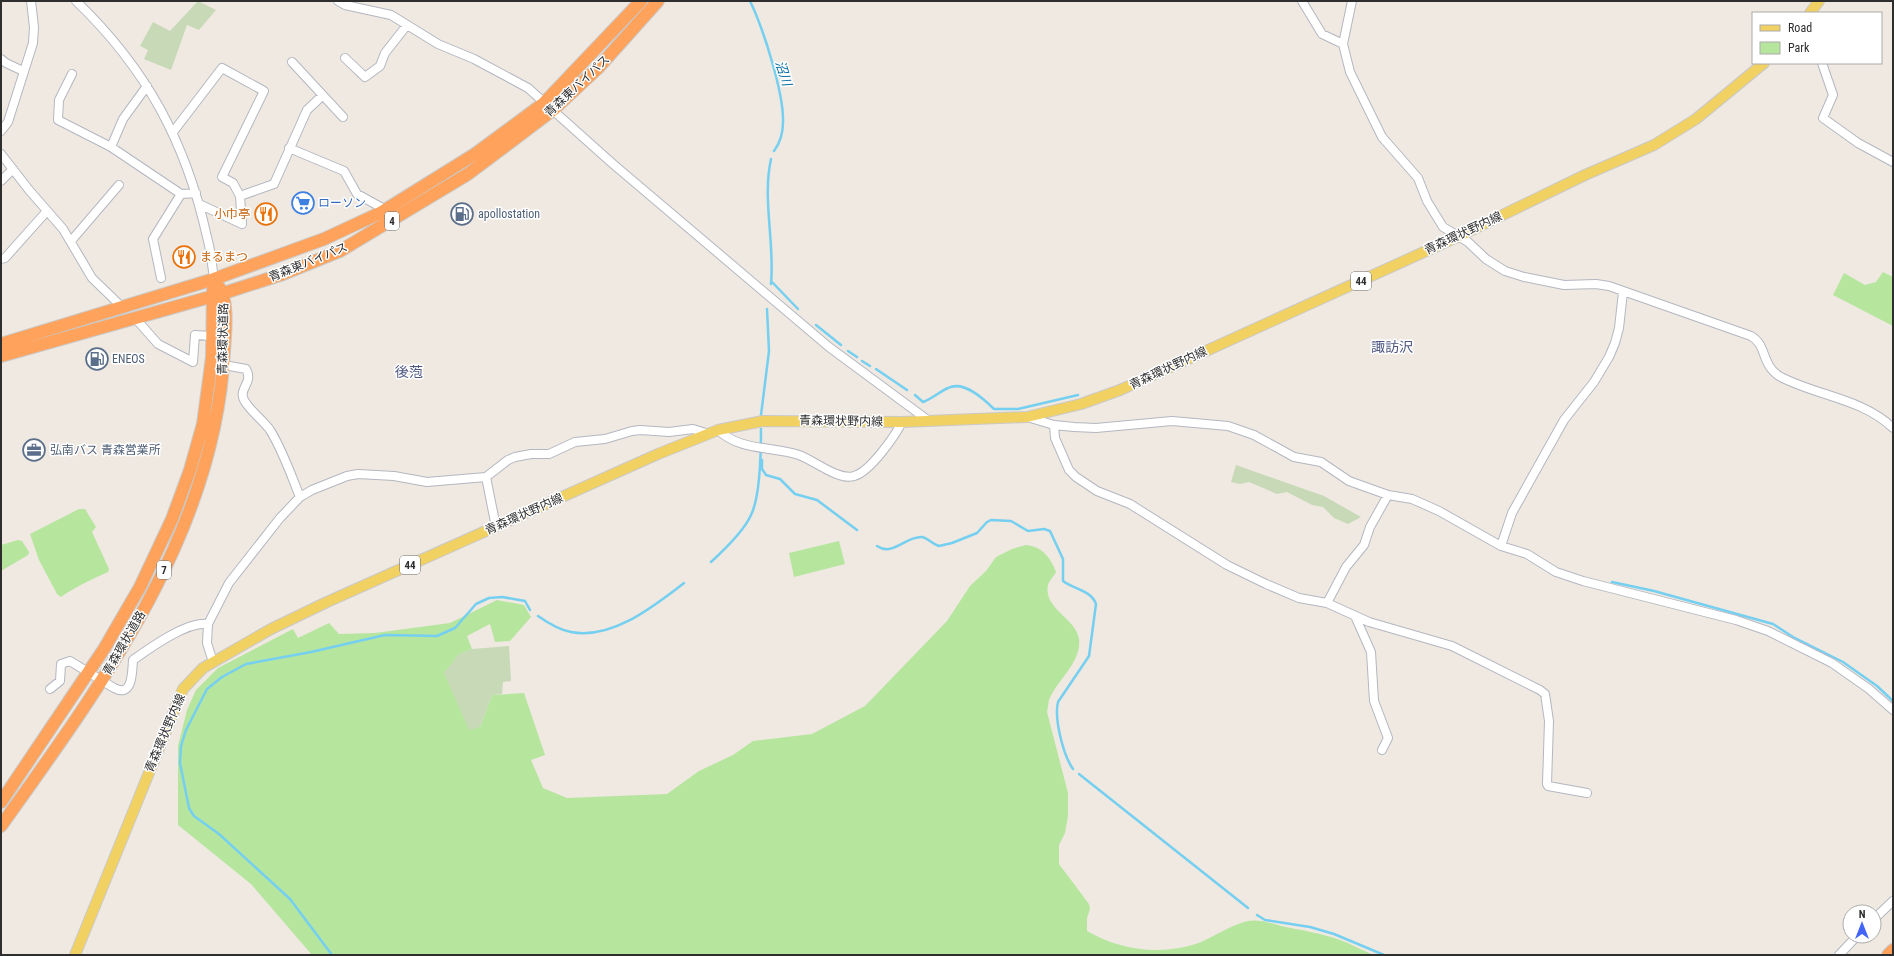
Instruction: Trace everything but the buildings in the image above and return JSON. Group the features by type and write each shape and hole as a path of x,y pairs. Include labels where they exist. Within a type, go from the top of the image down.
{"highway":[{"name":"青森東バイパス","path":"1,344 123,308 284,255 338,234 386,210 549,107 641,1"},
{"name":"青森東バイパス","path":"1,356 224,293 283,274 340,251 468,174 598,68 658,1"},
{"name":"青森環状道路","path":"1,826 102,681 132,631 162,576 187,518 198,487 214,432 224,365 224,293 214,279"},
{"name":"青森環状道路","path":"1,802 90,673 140,587 157,553 184,488 203,424 210,380 212,296 214,279"},
{"path":"1888,955 1893,950"}],"main road":[{"path":"1811,12 1820,1"},
{"name":"青森環状野内線","path":"75,955 183,689 193,678 213,662 271,629 313,608 658,454 713,432 763,421 902,422 1027,417 1081,404 1120,390 1457,237 1585,175 1654,145 1696,119 1763,64"}],"street":[{"path":"1,131 8,122 23,71 34,43 34,27 30,1"},
{"path":"76,1 101,26 127,56 167,118 196,193 210,249 214,279"},
{"path":"338,1 345,5 391,15 438,44 474,59 528,88 613,164 829,347 929,421"},
{"path":"1302,1 1322,34 1344,44"},
{"path":"1352,1 1344,44 1350,72 1382,137 1418,178 1427,200 1443,227 1457,237 1468,242 1486,259 1505,271 1524,277 1564,285 1596,284 1609,286 1751,336 1759,342 1768,366 1779,376 1868,410 1883,418 1893,428"},
{"path":"345,58 365,76 380,66 385,54 407,25"},
{"path":"1,58 6,63 23,71"},
{"path":"292,62 343,117"},
{"path":"1822,64 1833,95 1823,118 1858,143 1893,162"},
{"path":"173,132 222,68 264,91 222,177 234,183 240,196 242,224 199,204"},
{"path":"72,74 59,100 58,120 111,147 181,194 196,193"},
{"path":"111,147 123,119 147,86"},
{"path":"240,196 274,184 307,110 322,96"},
{"path":"289,148 344,172 357,194 386,210"},
{"path":"1,154 63,229 92,278 123,308"},
{"path":"1,182 13,169"},
{"path":"71,242 118,186"},
{"path":"161,278 153,239 181,194"},
{"path":"1,260 5,258 47,211"},
{"path":"1501,546 1512,513 1564,420 1594,382 1609,358 1616,343 1623,292"},
{"path":"135,318 158,344 193,362 195,334 212,336"},
{"path":"224,365 243,367 246,369 249,375 244,388 244,401 271,432 300,497"},
{"path":"1027,417 1054,425 1096,428 1172,421 1228,426 1254,435 1294,457 1321,462 1348,481 1388,495 1412,499 1438,511 1501,546 1527,554 1556,572 1570,578 1736,620 1768,631 1837,666 1869,689 1893,710"},
{"path":"213,662 206,643 208,624 229,583 280,518 300,497 341,478 358,474 394,476 427,482 486,477 508,460 515,457 531,454 549,454 575,442 605,440 632,431 640,430 669,432 693,429 713,432 741,444 798,455 816,462 839,476 848,478 857,476 880,454 893,440 902,422"},
{"path":"1054,425 1055,438 1069,470 1076,477 1097,491 1130,504 1227,565 1299,598 1327,603 1355,616 1452,646 1540,690 1545,694 1549,712 1548,786 1587,793"},
{"path":"486,477 496,527"},
{"path":"1327,603 1346,567 1364,545 1370,527 1388,495"},
{"path":"1355,616 1372,652 1374,701 1385,726 1388,738 1382,750"},
{"path":"50,689 60,681 60,666 65,661 72,661 120,691 125,690 130,686 133,660 169,636 201,623 208,624"},
{"path":"1882,911 1893,901"},
{"path":"1838,955 1849,944"}],"green space":[{"path":"198,1 216,10 199,30 187,25 171,70 144,59 148,50 140,46 153,22 170,31"},
{"path":"1883,272 1893,277 1893,326 1833,295 1844,273 1865,285 1876,282"},
{"path":"1236,465 1324,496 1361,517 1348,524 1334,518 1323,507 1312,505 1287,492 1277,494 1249,482 1240,484 1231,482"},
{"path":"79,509 85,509 96,527 92,532 109,569 108,572 90,580 61,597 57,594 39,560 30,534"},
{"path":"18,540 22,541 29,552 28,555 1,571 1,545"},
{"path":"839,541 845,564 794,577 789,553"},
{"path":"1026,545 1041,550 1051,562 1056,572 1048,585 1050,601 1072,625 1077,632 1079,639 1077,655 1049,700 1047,712 1068,793 1068,816 1065,833 1059,845 1059,864 1089,904 1090,909 1087,918 1087,931 1100,938 1128,947 1158,950 1172,949 1201,942 1236,925 1248,921 1256,921 1333,938 1348,943 1373,955 312,955 251,884 178,825 178,746 187,710 196,690 218,668 293,629 298,638 329,623 339,634 375,633 450,623 497,600 524,605 531,617 510,641 495,642 490,624 467,636 472,649 458,655 480,727 492,695 524,693 545,755 531,760 543,788 567,798 667,794 699,771 733,755 753,741 812,734 865,706 947,621 970,586 986,571 996,557 1012,549"},
{"path":"509,646 511,681 503,682 502,694 492,695 480,727 469,730 444,673 458,655 472,649"}],"waterway":[{"name":"沼川","path":"750,1 761,27 772,61 780,95 783,126 782,133 774,151"},
{"name":"沼川","path":"771,159 768,190 772,268 771,284"},
{"path":"772,282 798,309"},
{"name":"沼川","path":"761,415 769,351 767,309"},
{"path":"816,325 841,345"},
{"path":"848,351 857,357"},
{"path":"862,361 870,366"},
{"path":"876,369 907,390"},
{"path":"915,395 923,402 948,388 961,386 967,388 985,400 994,409 1018,409 1078,395"},
{"path":"711,562 733,540 751,515 758,486 761,429"},
{"path":"762,460 762,469 766,475 780,479 795,494 817,500 857,530"},
{"path":"877,546 883,549 894,548 910,540 922,537 939,546 952,543 977,533 987,522 991,520 1011,521 1028,531 1044,529 1050,531 1063,559 1063,581 1086,593 1094,599 1096,604 1089,656 1058,702 1057,709 1060,736 1069,763 1073,769"},
{"path":"1612,582 1654,591 1773,624 1793,637 1843,662 1877,686 1893,701"},
{"path":"538,616 562,630 586,633 602,631 617,626 646,611 684,583"},
{"path":"332,955 290,899 219,834 194,816 189,808 180,763 181,746 186,730 207,689 222,677 246,664 311,652 385,635 437,636 455,628 476,604 489,598 502,597 525,601 530,610"},
{"path":"1079,774 1248,908"},
{"path":"1257,915 1265,920 1310,927 1334,934 1384,955"}],"place":[{"name":"ローソン","path":"303,203"},
{"name":"小巾亭","path":"266,214"},
{"name":"apollostation","path":"462,214"},
{"name":"まるまつ","path":"184,257"},
{"name":"ENEOS","path":"97,359"},
{"name":"弘南バス 青森営業所","path":"34,450"}],"district":[{"name":"諏訪沢","path":"1392,347"},
{"name":"後萢","path":"409,372"}]}
